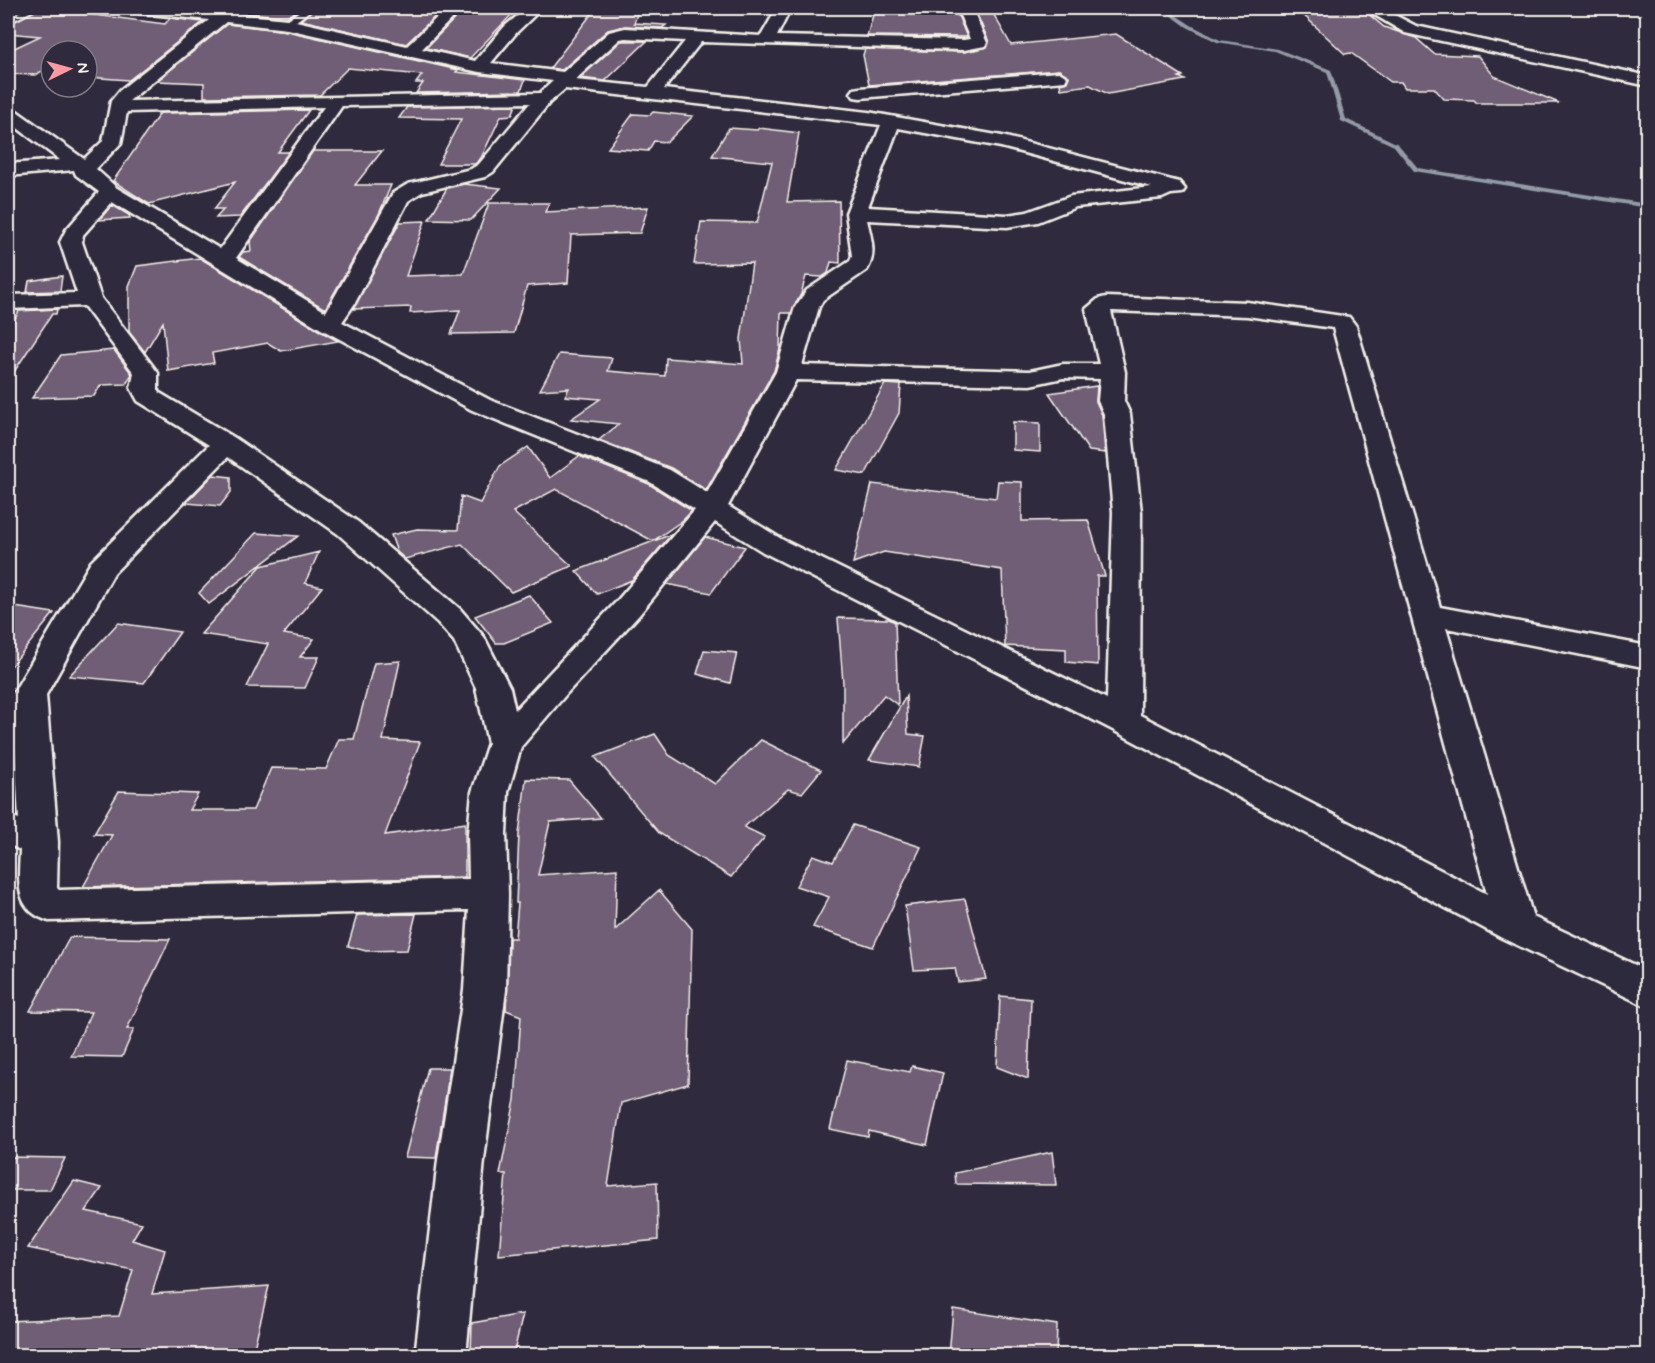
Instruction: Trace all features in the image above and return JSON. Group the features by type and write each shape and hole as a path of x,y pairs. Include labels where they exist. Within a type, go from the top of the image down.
{"street":[{"path":"139,8 227,13 287,24 479,67 564,81 868,117 1002,142 1172,186 1174,189 1071,202 1031,218 1007,222 856,213"},
{"path":"411,51 455,8"},
{"path":"479,67 534,8"},
{"path":"767,40 784,8"},
{"path":"329,324 344,303 400,197 415,188 478,173 486,168 544,98 619,33 853,44 979,43 965,8"},
{"path":"1371,8 1411,30 1647,81"},
{"path":"8,170 80,167 114,138 119,107 126,94 227,13"},
{"path":"653,92 696,38"},
{"path":"853,44 852,67 868,117"},
{"path":"860,93 1059,77"},
{"path":"119,107 544,98"},
{"path":"224,261 333,107 333,101"},
{"path":"8,113 20,132 80,167 110,192 329,324 481,405 660,476 773,546 1123,721 1516,927 1647,990"},
{"path":"440,1356 462,1160 485,990 490,792 505,743 556,684 628,608 712,508 788,372 807,307 814,295 859,265 863,256 856,213 891,122"},
{"path":"110,192 73,234 71,242 90,299 146,373 144,388 147,396 226,444 348,528 449,616 468,637 492,688 505,743"},
{"path":"8,302 90,299"},
{"path":"1123,721 1127,512 1118,414 1111,401 1113,372 1098,309 1107,304 1247,309 1341,322 1428,615 1516,927"},
{"path":"788,372 1030,378 1063,371 1113,372"},
{"path":"226,444 102,568 29,695 23,836 38,891 49,906 489,894"},
{"path":"1428,615 1647,657"}],"lane":[{"path":"8,20 34,8"},
{"path":"287,24 309,8"}],"building":[{"path":"40,8 165,24 170,18 203,22 129,80 99,78 99,39 39,39 39,73 36,75 8,74 8,51 40,36 8,33 8,25"},
{"path":"301,8 287,17 240,12 241,9"},
{"path":"315,8 442,10 406,44 301,20"},
{"path":"478,8 518,8 470,58 426,48 463,10 475,11"},
{"path":"596,8 639,8 634,23 666,25 662,28 625,26 608,30 562,70 550,68"},
{"path":"875,8 955,8 967,37 867,36"},
{"path":"974,8 990,8 1011,45 1116,34 1183,76 1179,77 1185,80 1108,94 1090,85 1061,89 1060,84 1067,82 1069,76 1059,70 869,85 863,55 865,49 964,52 987,47 989,42"},
{"path":"1296,8 1361,8 1384,27 1416,38 1434,54 1478,56 1494,76 1559,103 1477,103 1474,100 1444,99 1434,88 1405,88 1401,82 1391,82 1351,53 1345,54"},
{"path":"227,24 287,31 458,70 456,72 525,80 521,91 416,93 423,83 416,83 422,75 348,68 320,95 204,97 204,83 157,81"},
{"path":"621,41 647,41 605,81 580,78"},
{"path":"516,105 512,115 501,116 481,158 475,164 438,164 461,119 399,118 407,107"},
{"path":"309,110 278,152 289,152 240,217 216,218 224,209 214,209 235,182 149,204 113,181 160,113"},
{"path":"653,112 693,116 667,142 654,141 648,151 608,148 633,114 650,115"},
{"path":"729,128 757,130 759,128 799,133 787,202 839,201 840,263 831,262 828,273 822,277 806,276 801,294 791,313 781,313 780,349 774,371 706,490 671,468 599,440 619,424 571,419 600,399 565,396 569,388 540,390 559,354 612,358 608,371 665,376 666,358 743,364 741,339 752,263 694,264 701,222 757,223 772,162 712,156"},
{"path":"313,151 382,151 355,185 391,185 379,214 325,309 239,257 243,252 251,251 250,242"},
{"path":"464,184 501,188 471,220 429,219 447,188"},
{"path":"489,203 549,203 545,212 648,207 640,233 571,235 568,283 527,286 514,333 451,334 460,310 410,313 411,307 353,309 400,222 425,221 406,276 463,274"},
{"path":"112,205 129,215 130,218 99,220"},
{"path":"200,258 338,341 281,351 268,343 212,353 214,363 168,371 163,322 145,352 129,332 129,286 137,266"},
{"path":"62,276 60,291 27,292 29,281"},
{"path":"57,309 56,314 52,314 8,381 8,333 19,311"},
{"path":"114,350 132,374 126,384 101,385 94,396 32,398 61,355"},
{"path":"885,384 901,385 899,413 865,475 836,470"},
{"path":"1097,386 1096,401 1102,415 1105,453 1089,451 1049,393"},
{"path":"1013,422 1040,423 1040,452 1013,450"},
{"path":"528,447 550,478 579,456 649,484 692,511 653,541 556,489 513,512 572,566 511,592 462,544 405,559 397,552 391,535 417,529 458,530 461,496 480,503 500,466"},
{"path":"213,475 231,477 231,492 220,506 186,503"},
{"path":"998,481 1022,482 1022,521 1088,520 1105,576 1097,576 1098,665 1066,662 1066,649 1005,646 1002,570 884,552 853,563 872,484 996,498"},
{"path":"256,533 298,536 209,604 199,593"},
{"path":"672,534 632,580 597,594 576,571"},
{"path":"705,537 745,547 711,593 667,584"},
{"path":"319,552 305,583 322,587 284,634 314,639 300,657 319,657 305,688 247,687 268,644 201,634 261,566"},
{"path":"529,595 553,623 504,643 496,643 475,616"},
{"path":"8,606 54,613 8,670"},
{"path":"838,618 889,619 895,622 898,705 884,695 843,744 843,683"},
{"path":"118,623 180,632 144,683 69,676"},
{"path":"704,650 737,653 730,683 697,674"},
{"path":"400,661 383,740 420,742 385,835 465,823 465,877 83,887 112,835 94,834 119,791 198,794 189,810 253,810 271,768 326,769 339,739 354,739 374,663"},
{"path":"906,696 908,734 925,736 919,767 869,760"},
{"path":"655,734 669,755 715,784 761,740 821,770 802,793 788,789 744,827 765,837 731,877 659,833 595,757"},
{"path":"526,779 569,780 601,818 550,822 538,875 617,869 615,930 659,890 692,929 688,1084 621,1103 608,1186 657,1182 658,1240 499,1255 506,1174 500,1174 515,1100 521,1016 506,1010 509,938 515,938 519,834"},
{"path":"853,825 921,847 873,947 813,927 829,897 796,886 813,855 833,862"},
{"path":"965,899 986,979 958,982 955,968 914,970 905,906"},
{"path":"416,914 407,950 366,951 348,946 357,915"},
{"path":"70,937 170,939 127,1029 134,1029 122,1057 71,1056 91,1012 30,1011"},
{"path":"1000,996 1031,999 1028,1079 997,1067"},
{"path":"847,1060 910,1072 912,1066 943,1073 927,1145 869,1131 868,1137 830,1129"},
{"path":"428,1068 450,1068 436,1158 405,1157"},
{"path":"1052,1152 1056,1185 956,1184 955,1173"},
{"path":"8,1157 65,1158 50,1190 8,1190"},
{"path":"74,1181 102,1188 86,1211 142,1223 132,1240 165,1250 152,1294 269,1286 252,1356 106,1356 107,1353 8,1356 8,1321 119,1316 133,1270 28,1248"},
{"path":"953,1309 1057,1325 1056,1356 949,1356"},
{"path":"523,1314 513,1356 471,1356 472,1323"}],"waterway":[{"path":"1163,8 1189,26 1219,41 1276,50 1329,71 1343,120 1396,145 1416,170 1648,206"}]}
